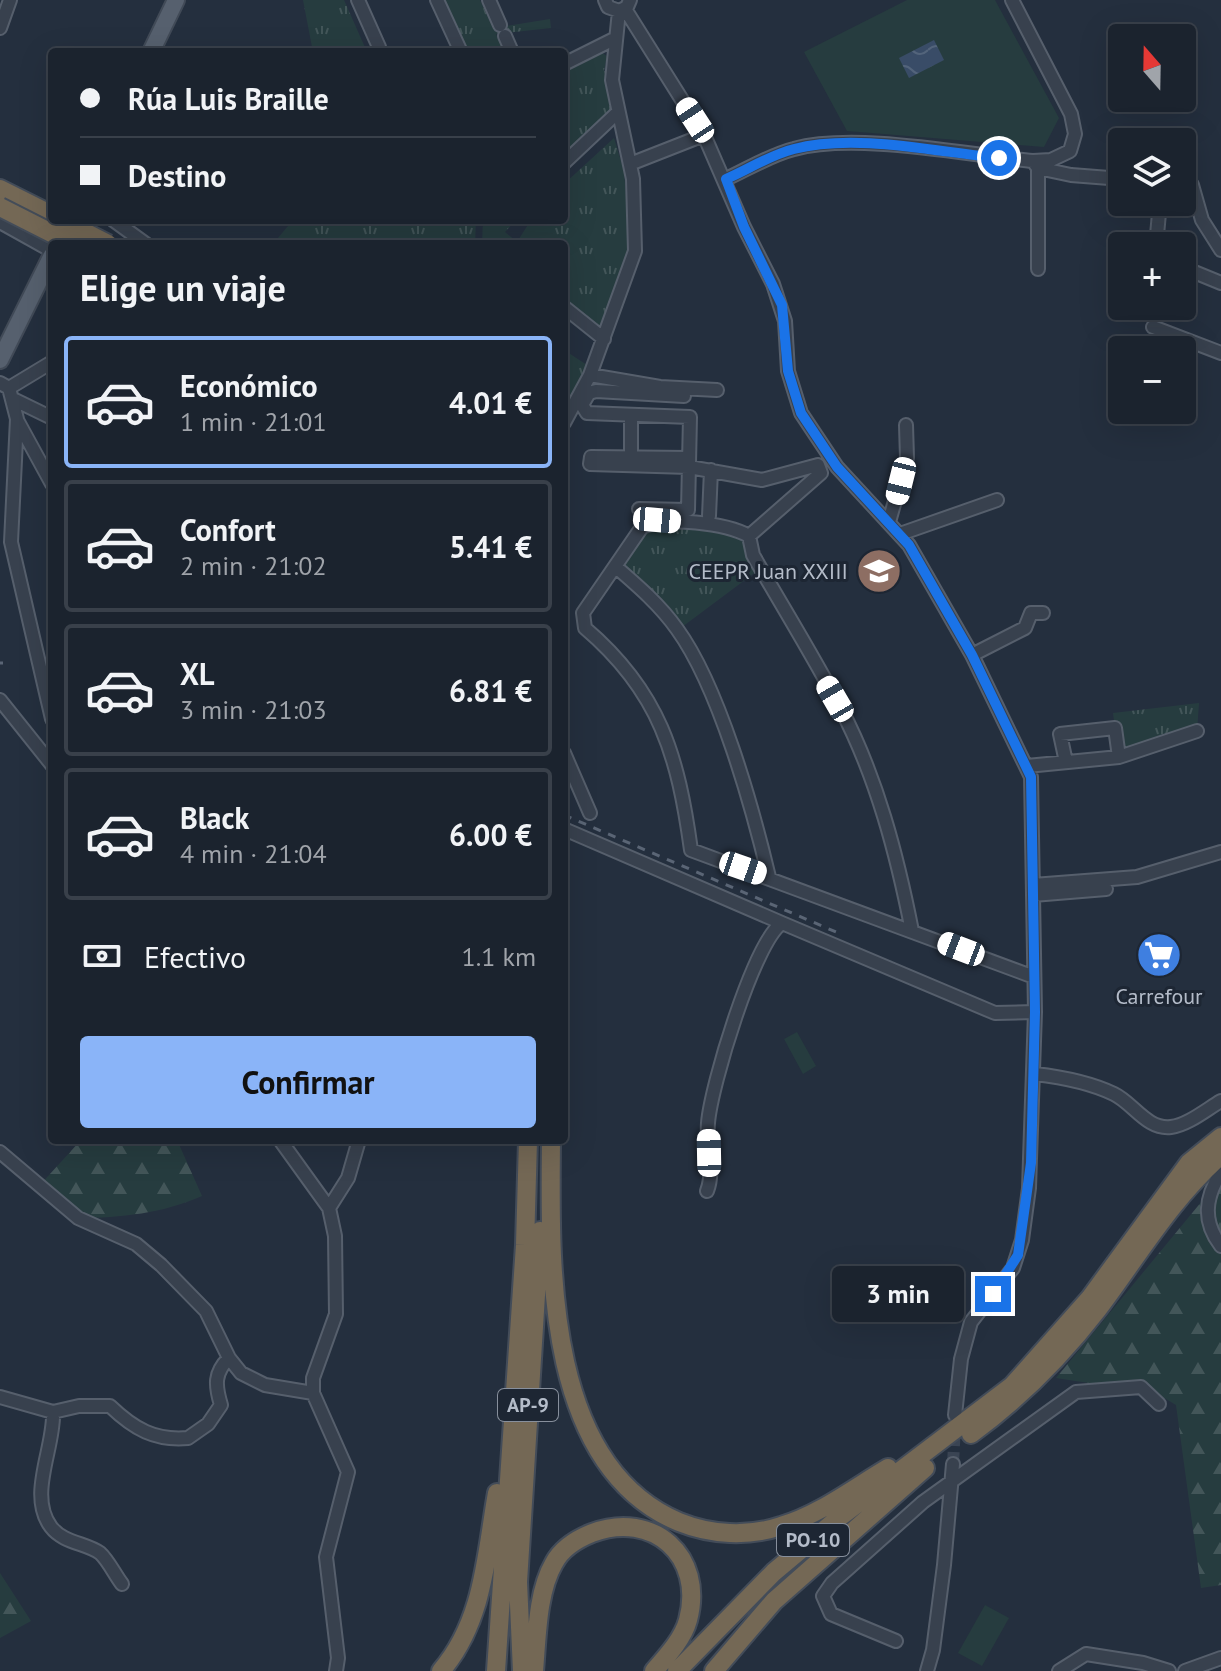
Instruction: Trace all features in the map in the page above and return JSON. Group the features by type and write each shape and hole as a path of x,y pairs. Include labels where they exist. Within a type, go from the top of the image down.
{"highway":[{"path":"0,189 48,213"},
{"path":"0,207 65,240"},
{"path":"69,224 100,240"},
{"name":"PO-10","path":"677,1671 774,1572 959,1420 1012,1386 1090,1298 1189,1163 1221,1137"},
{"name":"AP-9","path":"496,1671 525,1245 528,1144"},
{"name":"AP-9","path":"522,1671 518,1582 540,1247 542,1144"},
{"path":"551,1144 553,1274 565,1365 579,1407 600,1450 626,1484 654,1509 692,1527 712,1531 753,1533 782,1526 959,1420"},
{"name":"PO-10","path":"693,1671 784,1579 1003,1410 1056,1361 1180,1196 1221,1155"},
{"path":"441,1671 469,1631 478,1602 513,1395"},
{"path":"714,1671 774,1601 925,1468"},
{"path":"534,1671 543,1595 554,1562 576,1539 609,1527 640,1526 666,1541 683,1561 691,1591 688,1622 654,1671"}],"main road":[{"path":"153,48 176,0"},
{"path":"0,360 48,261"}],"street":[{"path":"0,28 10,0"},
{"path":"350,0 372,48"},
{"path":"358,0 378,48"},
{"path":"437,0 459,48"},
{"path":"489,0 510,48"},
{"path":"605,0 608,7 625,7"},
{"path":"1009,0 1074,120 1075,134 1064,154 1036,164"},
{"path":"568,416 590,375 635,251 635,204 630,164 612,80 614,39 625,7"},
{"path":"625,7 704,135 782,305 786,361 795,399 826,453 900,534 972,655 1027,766 1034,790 1035,1074 1031,1163 1022,1240 1013,1268 971,1322 961,1359 959,1420"},
{"path":"568,62 614,39"},
{"path":"568,159 618,112"},
{"path":"630,164 704,135"},
{"path":"726,179 792,149 840,143 1036,164 1108,177"},
{"path":"1064,154 1072,165 1087,175"},
{"path":"1036,164 1038,269"},
{"path":"1196,199 1202,220 1221,250"},
{"path":"0,222 48,251"},
{"path":"118,224 140,240"},
{"path":"1196,273 1221,283"},
{"path":"568,310 604,339"},
{"path":"1153,327 1221,353"},
{"path":"9,389 48,367"},
{"path":"590,375 660,387 717,390"},
{"path":"9,389 48,415"},
{"path":"9,389 17,419 48,477"},
{"path":"639,509 688,510 690,417 587,413 582,405 589,393 596,391 684,396"},
{"path":"631,415 632,461 689,462 711,470 762,480 818,465 826,453"},
{"path":"17,419 11,542 48,685"},
{"path":"889,522 907,458 906,425"},
{"path":"818,465 826,471 837,467"},
{"path":"749,536 816,481 821,473 818,465"},
{"path":"709,516 711,470"},
{"path":"900,534 997,500"},
{"path":"749,536 737,530 657,520 642,527 583,613 585,628 614,652 648,702 671,749 681,783 691,850 1034,977"},
{"path":"749,536 753,555 842,712 879,800 901,875 912,931"},
{"path":"616,567 649,596 678,630 706,685 743,780 769,877"},
{"path":"972,655 1025,628 1031,613 1043,613"},
{"path":"0,700 48,760"},
{"path":"1113,713 1119,757"},
{"path":"1066,762 1060,734 1115,728"},
{"path":"1027,766 1119,757 1197,731"},
{"path":"568,762 590,813"},
{"path":"568,831 995,1013 1035,1012"},
{"path":"1033,890 1137,877 1218,857"},
{"path":"707,1191 708,1122 740,1004 771,931 782,923"},
{"path":"1035,1074 1079,1082 1112,1093 1149,1122 1163,1127 1183,1123 1221,1101"},
{"path":"283,1144 329,1208 335,1236 336,1314 313,1378 313,1393 348,1472 326,1557 338,1658 336,1671"},
{"path":"329,1208 348,1178 358,1144"},
{"path":"0,1152 78,1218 136,1244 161,1265 206,1311 229,1358 252,1381 313,1393"},
{"path":"1221,1172 1212,1188 1206,1210 1208,1224 1221,1246"},
{"path":"0,1397 53,1412 79,1406 110,1406 128,1423 150,1435 172,1440 188,1438 216,1415 221,1405 215,1387 218,1369 229,1358"},
{"path":"896,1641 831,1614 823,1596 832,1583 923,1502 1076,1392 1141,1387 1159,1404"},
{"path":"53,1412 54,1430 43,1476 44,1506 51,1527 78,1545 100,1554 122,1584"},
{"path":"927,1671 933,1650 953,1464"},
{"path":"1059,1671 1086,1654 1143,1663 1169,1671"},
{"path":"1185,1671 1221,1658"}],"green space":[{"path":"303,0 344,0 365,48 312,48"},
{"path":"441,0 480,0 493,28 550,19 551,28 496,34 503,48 463,48"},
{"path":"907,0 995,0 1059,118 1044,147 847,131 804,52"},
{"path":"602,53 607,56 604,71 608,72 614,113 568,157 568,70"},
{"path":"614,138 624,171 627,208 635,208 626,260 601,331 568,305 568,240 518,240 528,224 568,224 568,180"},
{"path":"290,224 476,224 475,240 276,240"},
{"path":"483,224 512,224 505,232 515,240 482,240"},
{"path":"568,353 587,365 568,405"},
{"path":"657,520 737,530 757,571 678,630 616,567 642,527"},
{"path":"1199,703 1197,731 1119,757 1113,713"},
{"path":"797,1032 816,1066 803,1074 784,1039"},
{"path":"77,1144 179,1144 202,1196 172,1207 142,1213 78,1218 39,1186"},
{"path":"1221,1178 1221,1585 1201,1588 1176,1405 1141,1384 1102,1385 1056,1378"},
{"path":"0,1573 31,1621 0,1638"},
{"path":"985,1605 1009,1618 982,1666 958,1653"}],"water":[{"path":"934,40 944,60 909,78 899,58"}],"tunnel":[{"path":"953,1464 955,1426"}],"railway":[{"path":"568,817 836,932"}],"place":[{"name":"CEEPR Juan XXIII","path":"879,571"},
{"name":"Carrefour","path":"1159,955"}],"route":[{"path":"993,1294 1013,1268 1018,1255 1031,1163 1035,1074 1035,820 1031,777 972,655 909,545 837,467 801,413 786,361 782,305 751,243 726,179 792,149 840,143 999,158"}]}
